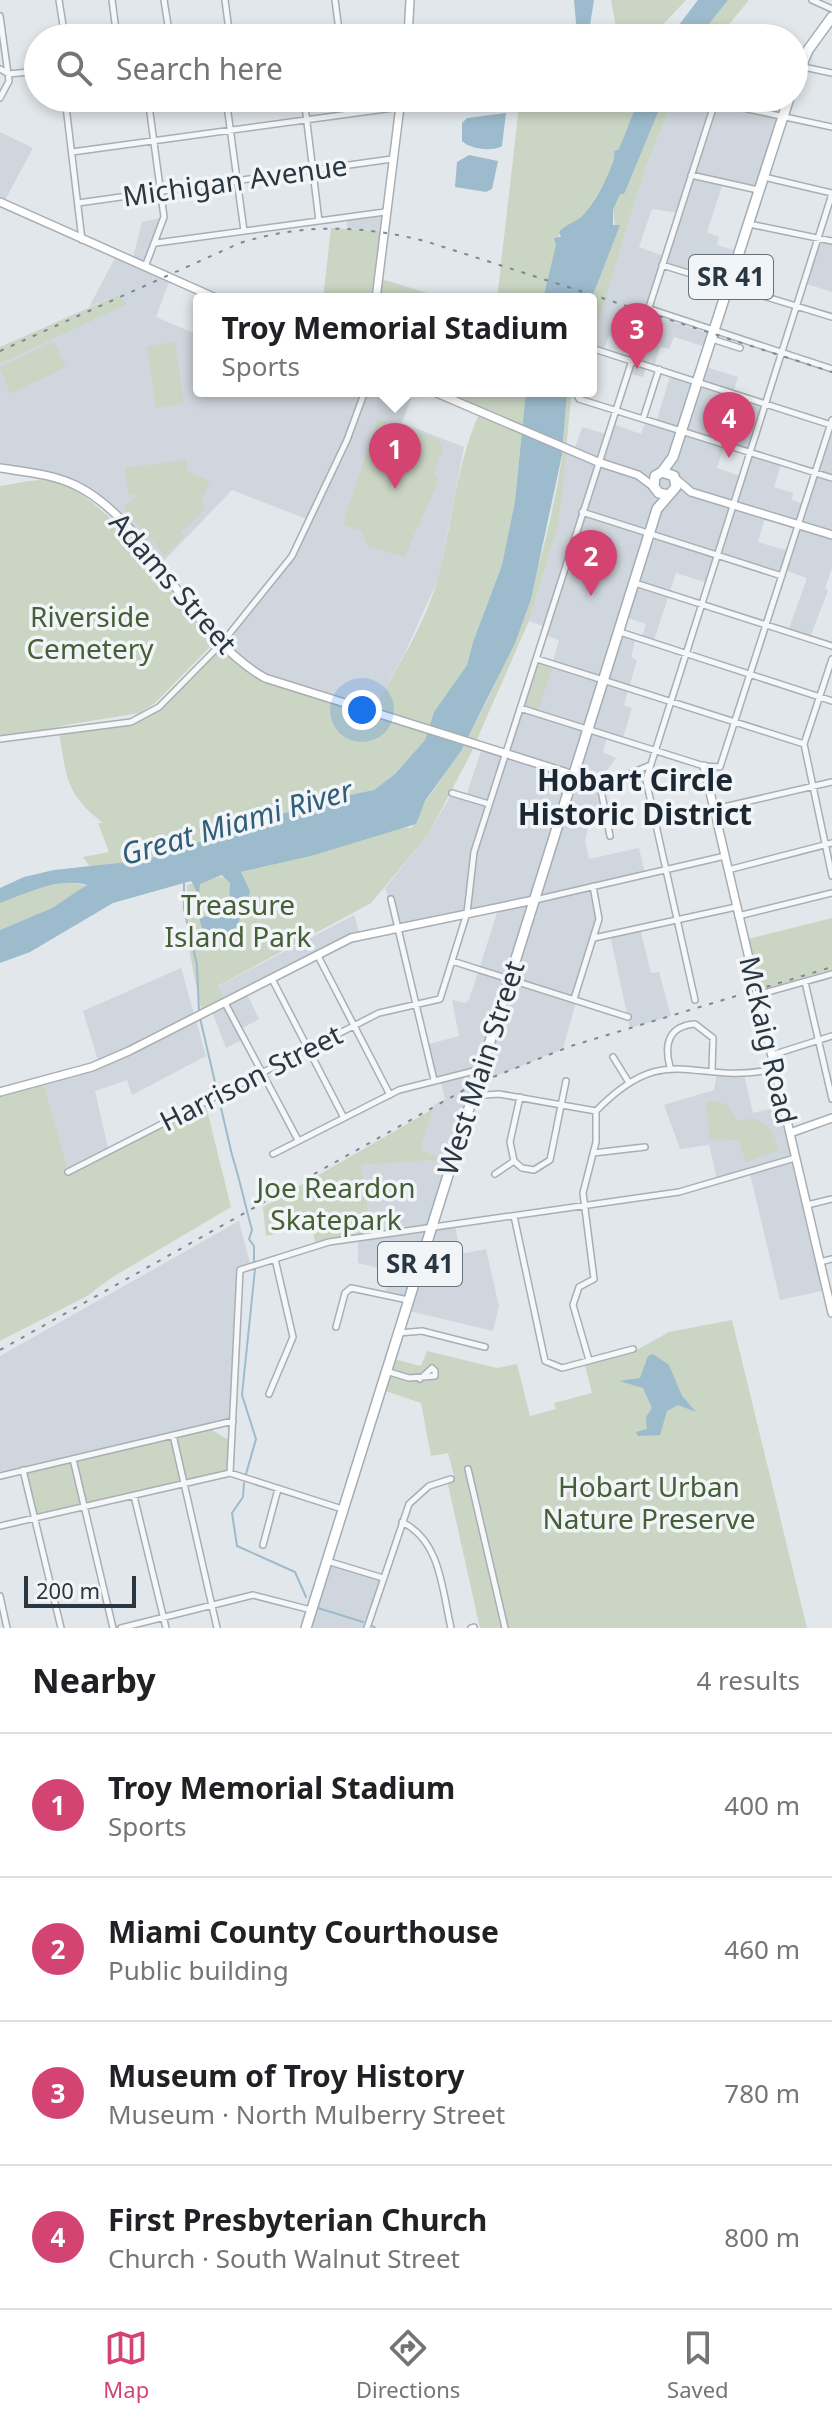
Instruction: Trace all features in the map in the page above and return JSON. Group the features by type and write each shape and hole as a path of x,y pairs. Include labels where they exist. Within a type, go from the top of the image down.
{"main road":[{"path":"808,50 832,17"},
{"name":"SR 41","path":"673,457 785,112"},
{"path":"673,457 676,487 659,506 653,488 659,472 673,457"},
{"path":"659,472 675,478"},
{"path":"653,488 672,494"},
{"name":"West Main Street","path":"306,1628 478,1070 659,506"}],"street":[{"path":"59,0 63,24"},
{"path":"112,0 115,24"},
{"path":"164,0 168,24"},
{"path":"225,0 228,24"},
{"path":"335,0 338,24"},
{"path":"409,24 410,0"},
{"path":"812,0 832,9"},
{"path":"0,16 9,74 0,98"},
{"path":"808,68 832,73"},
{"path":"0,69 9,74 24,72"},
{"path":"67,112 82,241"},
{"path":"145,268 164,217 150,112"},
{"path":"228,112 244,231"},
{"path":"306,112 319,221"},
{"path":"72,152 348,112"},
{"path":"377,293 399,112"},
{"path":"628,1017 452,961 467,913 474,852 712,112"},
{"path":"760,112 832,127"},
{"name":"Michigan Avenue","path":"78,203 392,159"},
{"path":"691,175 759,190"},
{"path":"695,1000 646,787 648,766 735,505 832,194 763,177"},
{"path":"0,202 204,293"},
{"path":"156,243 385,212"},
{"path":"749,224 832,241"},
{"path":"662,265 832,317"},
{"path":"647,308 740,348"},
{"path":"713,335 832,369"},
{"path":"520,708 708,767 720,767 832,423 597,350"},
{"path":"643,419 659,369"},
{"path":"0,739 142,718 159,707 222,643 280,574 298,545 362,397"},
{"path":"446,397 598,462 638,475 653,488"},
{"path":"584,397 682,432 832,478"},
{"name":"Adams Street","path":"0,468 63,480 98,499 118,517 222,643 249,668 271,681 574,775"},
{"path":"638,475 659,472"},
{"path":"675,478 691,492"},
{"path":"672,494 691,492 832,535"},
{"path":"582,512 782,576"},
{"path":"634,583 832,646"},
{"path":"620,632 832,701"},
{"path":"537,659 804,744"},
{"path":"832,659 804,744 829,844 832,876"},
{"path":"574,775 600,785 611,784 648,766"},
{"name":"McKaig Road","path":"708,767 714,810 738,916 819,1262 829,1289 832,1313"},
{"path":"714,810 832,782"},
{"path":"600,785 610,836"},
{"path":"452,793 489,804"},
{"path":"728,870 829,844"},
{"path":"0,1092 92,1067 360,935 534,900 725,856"},
{"path":"574,999 599,919 593,886"},
{"path":"738,916 832,893"},
{"path":"391,899 434,1080"},
{"path":"594,938 736,907"},
{"path":"318,956 390,1095"},
{"name":"Harrison Street","path":"68,1172 379,1013 440,999 452,961"},
{"path":"757,995 832,974"},
{"path":"272,979 344,1118"},
{"path":"805,982 832,1099"},
{"path":"225,1003 298,1140"},
{"path":"670,1067 667,1043 672,1033 679,1027 695,1024 713,1038 712,1071"},
{"path":"771,1055 832,1036"},
{"path":"613,1057 628,1081"},
{"path":"589,1360 573,1305 579,1287 594,1279 585,1206 585,1178 593,1153 596,1111 628,1081 670,1067 744,1075 774,1069"},
{"path":"273,1154 390,1095 434,1080 478,1070"},
{"path":"520,1097 510,1142 514,1161 528,1169 546,1165 553,1153 566,1081"},
{"path":"470,1096 520,1097 596,1111"},
{"path":"790,1133 832,1118"},
{"path":"593,1153 645,1147"},
{"path":"230,1473 240,1270 329,1242 679,1192 795,1158"},
{"path":"495,1174 514,1161"},
{"path":"807,1205 832,1199"},
{"path":"514,1216 545,1361 562,1368 633,1349"},
{"path":"269,1394 293,1337 275,1259"},
{"path":"819,1262 832,1259"},
{"path":"336,1327 345,1293 351,1288 408,1300"},
{"path":"398,1333 422,1331 485,1347"},
{"path":"385,1371 420,1379"},
{"path":"0,1476 233,1421"},
{"path":"173,1435 217,1628"},
{"path":"73,1459 113,1628"},
{"path":"468,1469 505,1628"},
{"path":"23,1470 61,1628"},
{"path":"0,1526 230,1473 342,1509"},
{"path":"367,1628 402,1522 414,1497 429,1486 451,1479"},
{"path":"263,1545 278,1489"},
{"path":"134,1496 166,1628"},
{"path":"402,1522 420,1533 432,1549 451,1628"},
{"path":"326,1561 383,1578"},
{"path":"121,1628 260,1595 311,1610"},
{"path":"0,1596 7,1628"}],"shaded area":[{"path":"668,112 762,112 783,117 759,190 723,183 707,232 719,237 717,245 740,252 728,286 662,265 646,313 713,335 709,348 674,337 669,349 660,347 654,367 647,365 643,377 627,373 635,345 609,336 603,351 597,348 597,326 646,166","holes":["652,209 678,213 664,256 639,247"]},
{"path":"0,132 33,148 3,204 0,202"},
{"path":"385,212 383,231 347,228 347,217"},
{"path":"164,217 145,268 170,279 156,317 193,332 193,397 412,397 402,423 464,447 439,577 404,655 371,713 273,682 222,643 283,569 309,520 232,490 158,567 113,511 71,483 0,468 0,364 126,304 118,295 89,307 116,256 132,262 142,222"},
{"path":"819,238 832,241 832,292 804,283"},
{"path":"703,366 738,377 733,393 766,404 751,451 782,462 774,487 793,493 792,500 804,504 832,425 832,568 825,588 828,590 810,638 788,631 807,578 784,570 782,576 719,555 708,583 676,573 653,643 641,639 646,624 625,617 620,632 636,637 631,657 637,660 624,705 632,708 622,741 607,737 603,752 616,758 605,773 611,784 600,785 604,809 591,817 585,841 589,859 639,848 645,874 593,886 599,919 563,1049 473,1085 431,1228 455,1224 460,1254 486,1249 499,1306 493,1331 405,1310 408,1300 385,1295 390,1274 387,1270 358,1263 358,1237 373,1235 361,1165 442,1158 421,1149 434,1105 445,1099 440,1079 434,1080 425,1045 459,1036 452,1000 465,1003 469,1000 499,907 398,927 385,888 428,835 452,793 466,796 482,748 505,755 520,708 552,664 559,640 544,635 546,627 529,621 559,523 565,448 574,451 582,427 606,434 610,423 641,434 646,420 656,423 671,373 698,381","holes":["725,444 751,452 743,477 717,468","766,515 797,525 789,551 758,542"]},
{"path":"354,915 360,935 246,992 259,1019 239,1030 244,1039 226,1048 211,1009 217,987"},
{"path":"640,928 651,973 659,972 671,1016 630,1028 610,935"},
{"path":"181,968 206,1056 132,1095 127,1080 95,1091 109,1152 68,1172 43,1081 99,1064 83,1011"},
{"path":"717,1072 744,1075 753,1113 783,1106 826,1290 780,1300 750,1174 718,1183 709,1145 680,1149 664,1105 714,1090"},
{"path":"239,1221 251,1267 240,1270 233,1421 0,1476 0,1356"},
{"path":"326,1561 383,1578 367,1628 306,1628"}],"green space":[{"path":"611,0 686,0 663,24 615,24"},
{"path":"728,0 749,0 729,24 709,24"},
{"path":"518,112 634,112 619,149 615,150 610,173 585,214 560,232 545,293 498,293"},
{"path":"658,112 668,112 646,166 597,326 597,293 593,293 615,226 613,210 620,193 624,193"},
{"path":"331,228 383,231 378,278 428,293 324,293"},
{"path":"118,295 127,304 0,364 0,347"},
{"path":"54,342 66,367 10,394 0,367"},
{"path":"175,342 184,404 156,408 147,346"},
{"path":"446,397 525,397 515,501 502,565 467,665 434,712 425,740 395,774 374,790 320,801 146,860 90,867 83,857 109,852 98,823 103,823 74,793 63,760 59,731 131,722 146,716 222,643 260,675 371,713 410,645 434,592 465,452 480,412"},
{"name":"Treasure Island Park","path":"566,397 572,397 559,523 529,621 470,755 428,835 371,903 218,986 225,1003 202,1014 190,954 187,885 311,856 400,827 411,828 452,763 496,681 530,595 543,550 562,458"},
{"path":"378,419 438,439 443,449 434,475 439,477 405,557 368,546 361,531 343,525"},
{"path":"186,460 188,472 210,481 201,501 206,508 181,532 185,536 165,555 123,508 138,495 129,495 125,468"},
{"name":"Riverside Cemetery","path":"43,480 66,486 89,500 135,544 211,639 210,647 155,703 139,713 66,725 59,727 59,731 0,739 0,486 27,481"},
{"path":"537,659 554,664 537,713 520,708"},
{"path":"68,882 87,886 52,908 0,930 0,903 35,889"},
{"path":"832,918 832,975 757,995 744,940"},
{"path":"43,1081 68,1171 205,1102 231,1207 111,1278 87,1296 0,1341 0,1092"},
{"path":"706,1102 726,1104 738,1121 753,1120 765,1125 774,1136 779,1150 746,1162 738,1140 710,1139"},
{"name":"Joe Reardon Skatepark","path":"433,1109 421,1149 444,1159 361,1165 373,1236 316,1246 311,1224 266,1236 263,1207"},
{"name":"Hobart Urban Nature Preserve","path":"732,1320 807,1628 480,1628 447,1480 454,1476 448,1453 431,1456 421,1403 380,1389 390,1358 421,1366 427,1351 497,1368 517,1364 530,1416 556,1409 554,1403 592,1393 584,1361 635,1351 669,1332"},
{"path":"200,1428 212,1430 232,1442 230,1473 34,1520 23,1470"}],"water":[{"path":"574,0 594,0 590,24 576,24"},
{"path":"698,0 728,0 709,24 680,24"},
{"path":"634,112 658,112 624,194 620,194 613,210 613,225 620,225 594,293 544,293 556,245 554,238 561,237 559,232 582,216 594,200 609,173 614,151 619,149"},
{"path":"506,113 502,146 481,149 462,141 462,123 467,118"},
{"path":"469,155 498,161 492,189 486,192 455,187 457,162"},
{"path":"525,397 567,397 562,455 531,599 515,643 461,751 425,801 416,824 311,856 241,872 250,891 248,899 254,901 253,904 245,904 236,930 218,936 211,943 202,927 198,904 204,917 218,915 229,908 230,883 222,875 200,884 198,903 191,881 113,903 30,952 0,963 0,930 52,908 87,885 54,885 0,903 0,888 24,877 54,870 146,860 320,801 374,790 395,774 425,740 434,712 467,665 502,565 515,501"},
{"path":"653,1354 669,1365 682,1396 696,1412 678,1405 667,1411 660,1435 638,1436 636,1432 647,1429 646,1417 652,1408 643,1388 619,1381 640,1378 648,1356"}],"waterway":[{"path":"184,884 184,909 197,965 199,1012"},
{"path":"200,1018 252,1230 249,1239 254,1246 254,1262"},
{"path":"246,1474 256,1439 242,1395 255,1269"},
{"path":"244,1483 243,1497 232,1513 237,1546 295,1572 306,1597"},
{"path":"318,1608 363,1622"}],"railway":[{"path":"0,351 240,243 311,229 357,230 404,236 586,293"},
{"path":"597,296 832,372"},
{"path":"0,1350 473,1085 571,1046 832,967"}],"place":[{"name":"Museum of Troy History","path":"637,369"},
{"name":"First Presbyterian Church","path":"729,458"},
{"name":"Troy Memorial Stadium","path":"395,489"},
{"name":"Miami County Courthouse","path":"591,596"}],"district":[{"name":"Hobart Circle Historic District","path":"635,798"}],"water label":[{"name":"Great Miami River","path":"237,823"}]}
